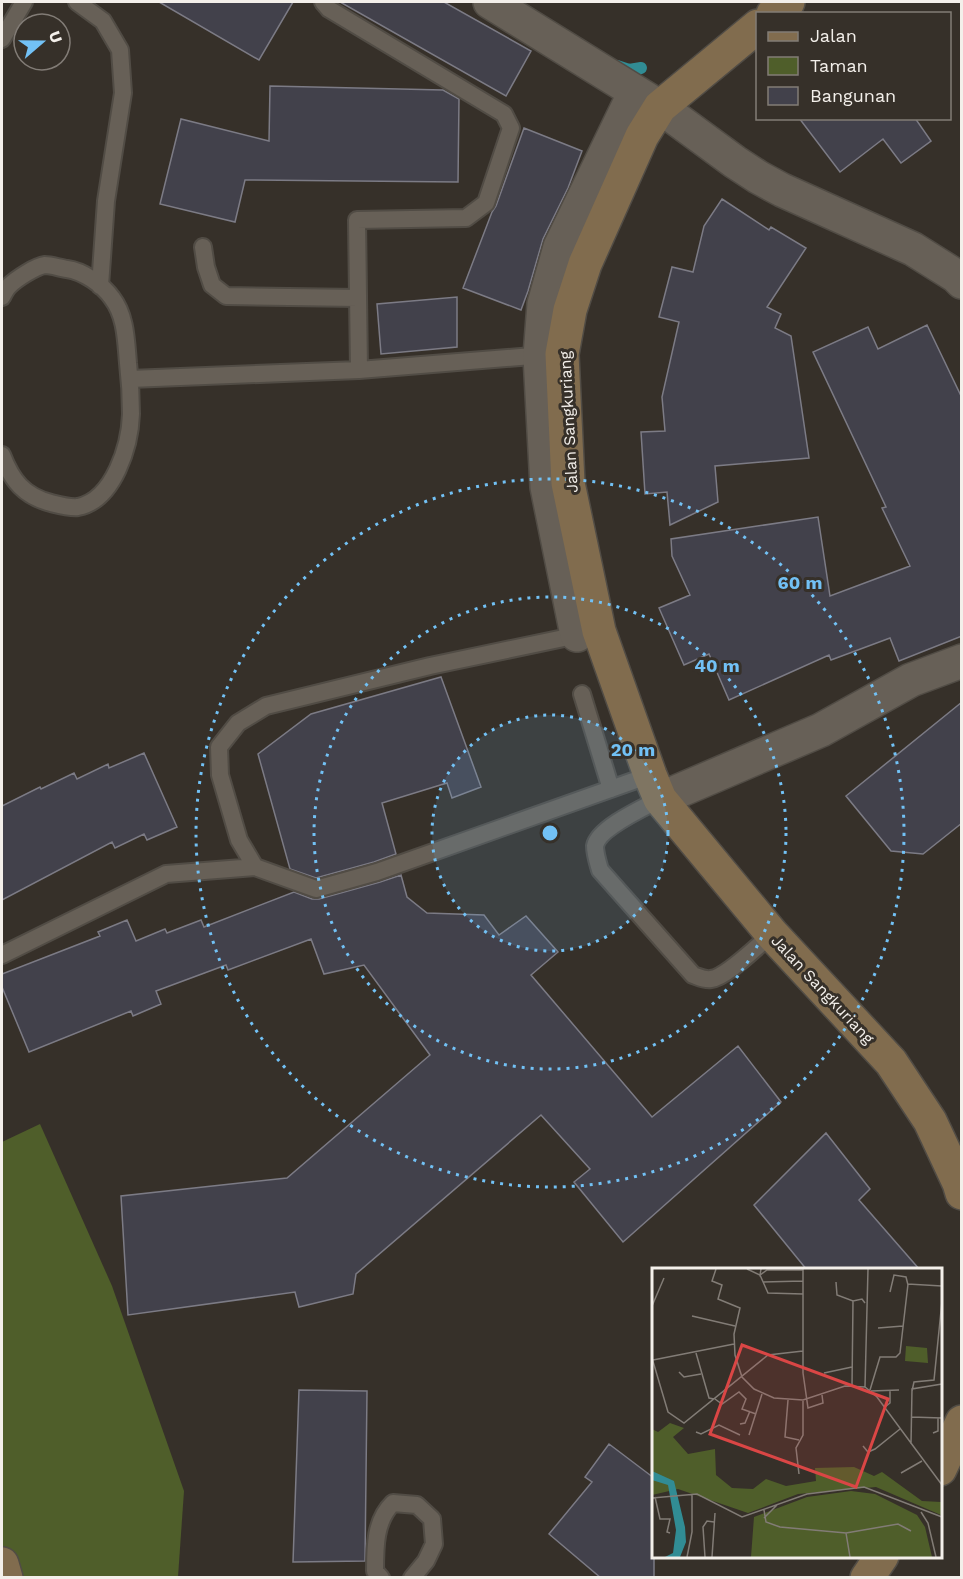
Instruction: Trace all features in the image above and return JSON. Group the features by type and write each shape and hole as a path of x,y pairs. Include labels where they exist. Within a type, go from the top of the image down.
{"street":[{"path":"490,2 647,99 758,177 913,249 962,282"},
{"path":"776,12 788,2"},
{"name":"Jalan Sangkuriang","path":"756,27 647,99 642,136 585,264 570,310 551,355 588,633 655,787 772,934 891,1062 930,1121 961,1186"},
{"path":"655,787 821,730 912,680 962,661"},
{"path":"942,1465 962,1422"},
{"path":"2,1563 6,1578"}],"lane":[{"path":"2,39 24,2"},
{"path":"77,2 103,21 120,50 123,93 106,201 100,286"},
{"path":"323,2 329,9 504,114 511,128 486,203 466,218 357,220 359,370"},
{"path":"203,247 212,285 226,296 358,298"},
{"path":"2,297 9,286 23,275 44,265 75,270 100,286 113,298 124,321 131,415 126,446 114,478 98,498 78,507 61,506 42,501 20,489 8,471 2,455"},
{"path":"130,379 359,370 551,355"},
{"path":"255,867 239,840 220,775 219,747 238,723 266,706 430,666 588,633"},
{"path":"582,694 610,789"},
{"path":"2,955 166,874 255,867 316,889 377,872 610,789 655,787"},
{"path":"655,787 602,834 595,844 600,870 693,975 703,979 712,979 722,974 772,934"},
{"path":"381,1578 375,1571 378,1530 385,1511 393,1503 417,1505 432,1519 434,1544 426,1561 412,1578"}],"green space":[{"path":"40,1124 112,1286 184,1491 178,1577 2,1577 2,1142"}],"building":[{"path":"159,2 293,2 259,60"},
{"path":"340,2 444,2 531,51 506,96"},
{"path":"270,86 443,90 459,99 458,182 245,180 235,222 160,204 181,119 269,141"},
{"path":"801,120 916,120 931,141 901,163 883,139 840,172"},
{"path":"524,128 582,151 568,188 543,239 521,310 463,288"},
{"path":"722,199 769,230 771,227 806,248 767,307 781,314 775,328 791,336 809,458 715,466 718,502 670,525 667,492 645,494 641,432 665,431 662,397 679,322 659,317 672,267 693,272 704,226"},
{"path":"457,297 457,347 381,354 377,304"},
{"path":"927,325 962,398 962,636 899,661 890,638 831,660 829,655 729,700 709,654 684,665 659,608 690,595 672,556 671,539 818,517 830,596 910,566 882,508 886,507 813,352 868,327 878,349"},
{"path":"441,677 481,787 452,798 447,783 382,803 396,854 316,878 290,869 258,754 311,714"},
{"path":"962,702 962,823 923,854 891,851 846,796"},
{"path":"144,753 177,827 147,840 144,834 115,848 112,842 2,900 2,806 74,773 77,779 108,764 109,768"},
{"path":"401,875 407,897 427,913 484,915 499,935 526,916 558,952 531,975 652,1117 738,1046 781,1102 623,1242 574,1182 590,1169 541,1115 356,1274 353,1294 299,1307 295,1292 128,1315 121,1196 287,1178 430,1055 364,965 324,974 311,939 228,970 226,965 156,991 161,1004 133,1016 131,1011 29,1052 2,987 2,974 100,936 98,932 127,920 136,941 165,929 167,933 201,920 204,927 294,892 312,899 319,899"},
{"path":"826,1133 870,1189 859,1200 918,1268 805,1268 754,1205"},
{"path":"299,1390 367,1391 365,1561 293,1562"},
{"path":"609,1444 652,1476 654,1578 601,1578 549,1534 592,1482 585,1477"}],"waterway":[{"path":"617,66 629,70 641,68"}]}
